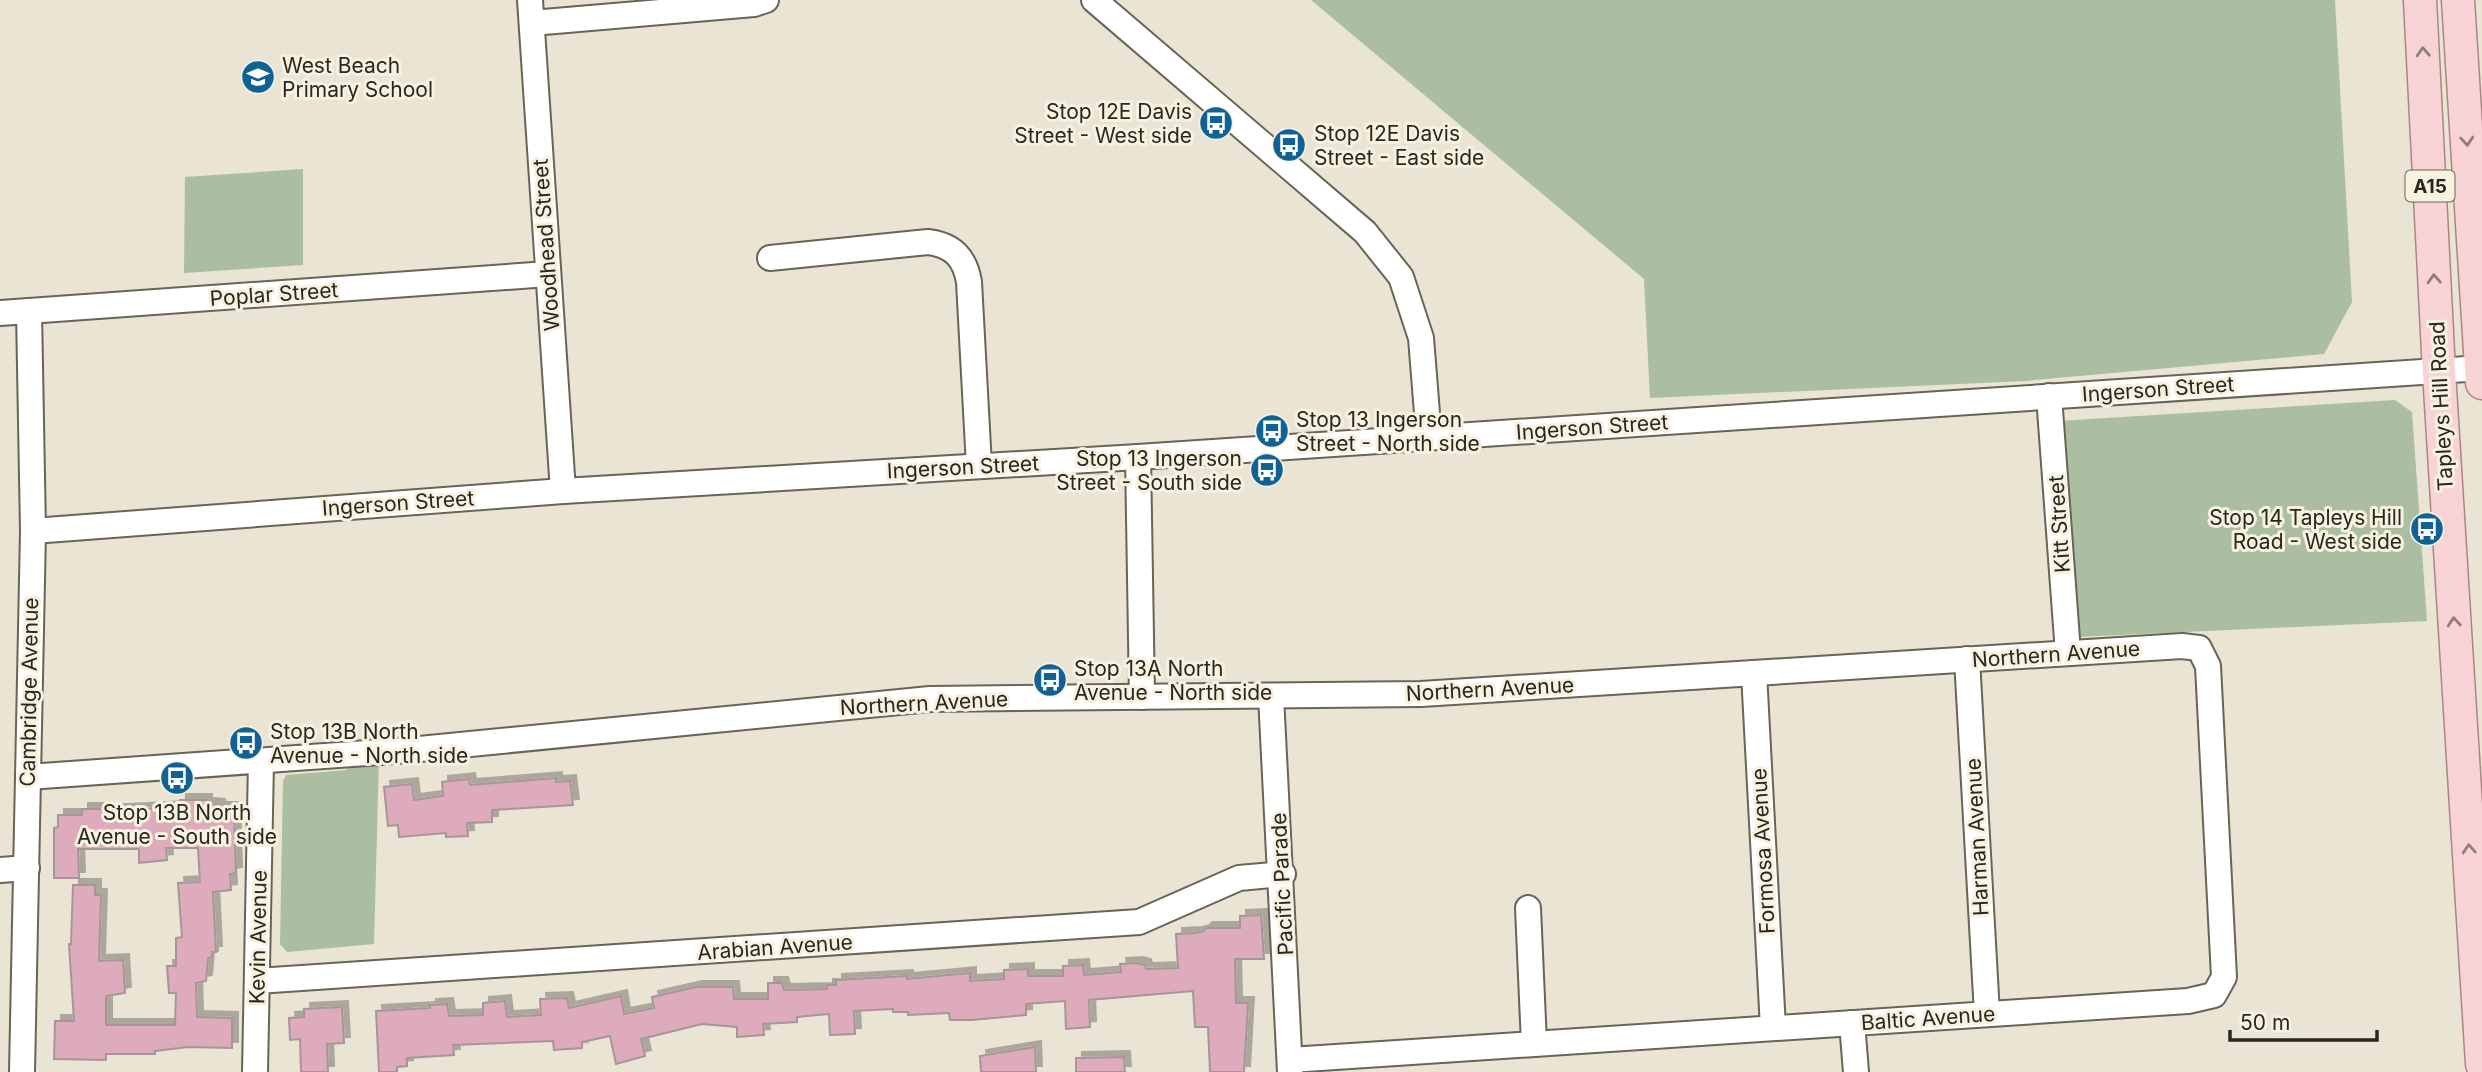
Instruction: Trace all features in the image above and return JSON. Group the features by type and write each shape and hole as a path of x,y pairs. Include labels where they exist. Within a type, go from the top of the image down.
{"main road":[{"name":"Tapleys Hill Road","path":"2420,0 2439,372 2482,1064"},
{"name":"Tapleys Hill Road","path":"2458,0 2482,383"}],"street":[{"path":"531,11 754,4 766,0"},
{"path":"1094,0 1365,232 1401,277 1421,338 1429,438"},
{"name":"Woodhead Street","path":"531,11 563,491"},
{"path":"770,258 928,242 948,247 963,259 969,282 979,466"},
{"name":"Poplar Street","path":"0,313 548,274"},
{"name":"Cambridge Avenue","path":"22,1072 33,531 29,311"},
{"name":"Ingerson Street","path":"33,531 563,491 1138,457 2482,368"},
{"name":"Kitt Street","path":"2049,396 2068,653"},
{"path":"1138,457 1142,697"},
{"name":"Northern Avenue","path":"27,778 409,750 930,698 1421,694 2182,646 2199,648"},
{"name":"Baltic Avenue","path":"1290,1066 1534,1044 2188,1001 2214,995 2224,977 2208,666 2199,648"},
{"name":"Harman Avenue","path":"1968,659 1987,1014"},
{"name":"Formosa Avenue","path":"1754,673 1773,1028"},
{"name":"Pacific Parade","path":"1271,696 1283,874 1290,1066"},
{"name":"Kevin Avenue","path":"256,1072 261,761"},
{"path":"0,870 27,868"},
{"name":"Arabian Avenue","path":"257,981 1139,922 1239,878 1283,874"},
{"path":"1528,908 1534,1044"},
{"path":"1852,1023 1856,1072"}],"green space":[{"path":"1311,0 2335,0 2352,302 2324,354 2025,381 1650,398 1644,279"},
{"path":"303,169 303,265 184,273 185,177"},
{"path":"2395,400 2412,412 2427,621 2077,637 2058,421"},
{"path":"379,759 374,944 287,952 280,944 283,781 286,775 347,770 347,762"}],"building":[{"path":"556,778 556,782 570,781 573,805 492,810 492,822 467,823 468,836 446,837 446,833 399,837 398,825 388,826 384,787 412,784 414,800 443,796 442,782 469,779 470,785"},
{"path":"180,800 206,800 206,804 219,805 219,808 234,808 236,873 230,874 231,890 213,892 216,952 212,952 212,957 208,958 206,981 196,983 197,1017 232,1018 232,1048 188,1047 155,1051 155,1054 106,1054 106,1060 54,1059 55,1021 74,1021 69,944 73,885 95,885 95,895 101,895 99,961 123,960 125,993 106,996 106,1025 175,1025 176,993 169,993 167,966 176,966 176,938 182,937 178,883 200,882 198,848 166,848 167,860 139,863 139,849 78,849 79,878 54,878 54,828 58,827 58,815 82,815 82,809 104,809 103,811 180,807"},
{"path":"1261,915 1264,959 1235,959 1236,1003 1248,1003 1244,1072 1210,1072 1208,1027 1195,1027 1193,991 1089,1000 1090,1027 1066,1029 1065,1001 1026,1004 1026,1015 972,1020 950,1020 949,1013 908,1015 908,1012 893,1012 893,1009 854,1011 855,1034 830,1035 829,1014 797,1017 797,1022 763,1024 764,1035 737,1037 737,1027 702,1024 641,1039 645,1056 616,1064 610,1036 582,1042 582,1048 554,1050 553,1041 453,1045 454,1055 407,1058 407,1066 397,1067 397,1072 379,1072 376,1011 430,1008 430,1005 447,1004 449,1016 483,1015 483,1003 505,1001 507,1017 541,1015 540,999 567,998 569,1008 621,996 624,1014 654,1008 652,997 696,987 733,987 734,999 768,999 768,983 782,983 784,990 827,989 827,985 836,985 836,980 907,976 907,979 970,973 970,981 1004,979 1004,970 1028,969 1028,976 1063,976 1063,966 1083,965 1084,975 1121,972 1120,964 1137,963 1145,965 1146,969 1178,968 1176,934 1196,933 1206,928 1240,928 1240,916"},
{"path":"342,1007 344,1043 327,1044 328,1072 301,1072 300,1039 290,1040 289,1018 304,1017 304,1009"},
{"path":"1035,1047 1036,1072 981,1072 980,1056"},
{"path":"1124,1057 1125,1072 1076,1072 1076,1058"}],"place":[{"name":"West Beach Primary School","path":"258,77"},
{"name":"Stop 12E Davis Street - West side","path":"1216,123"},
{"name":"Stop 12E Davis Street - East side","path":"1289,145"},
{"name":"Stop 13 Ingerson Street - North side","path":"1272,431"},
{"name":"Stop 13 Ingerson Street - South side","path":"1267,470"},
{"name":"Stop 14 Tapleys Hill Road - West side","path":"2427,529"},
{"name":"Stop 13A North Avenue - North side","path":"1050,680"},
{"name":"Stop 13B North Avenue - North side","path":"246,743"},
{"name":"Stop 13B North Avenue - South side","path":"177,778"}]}
